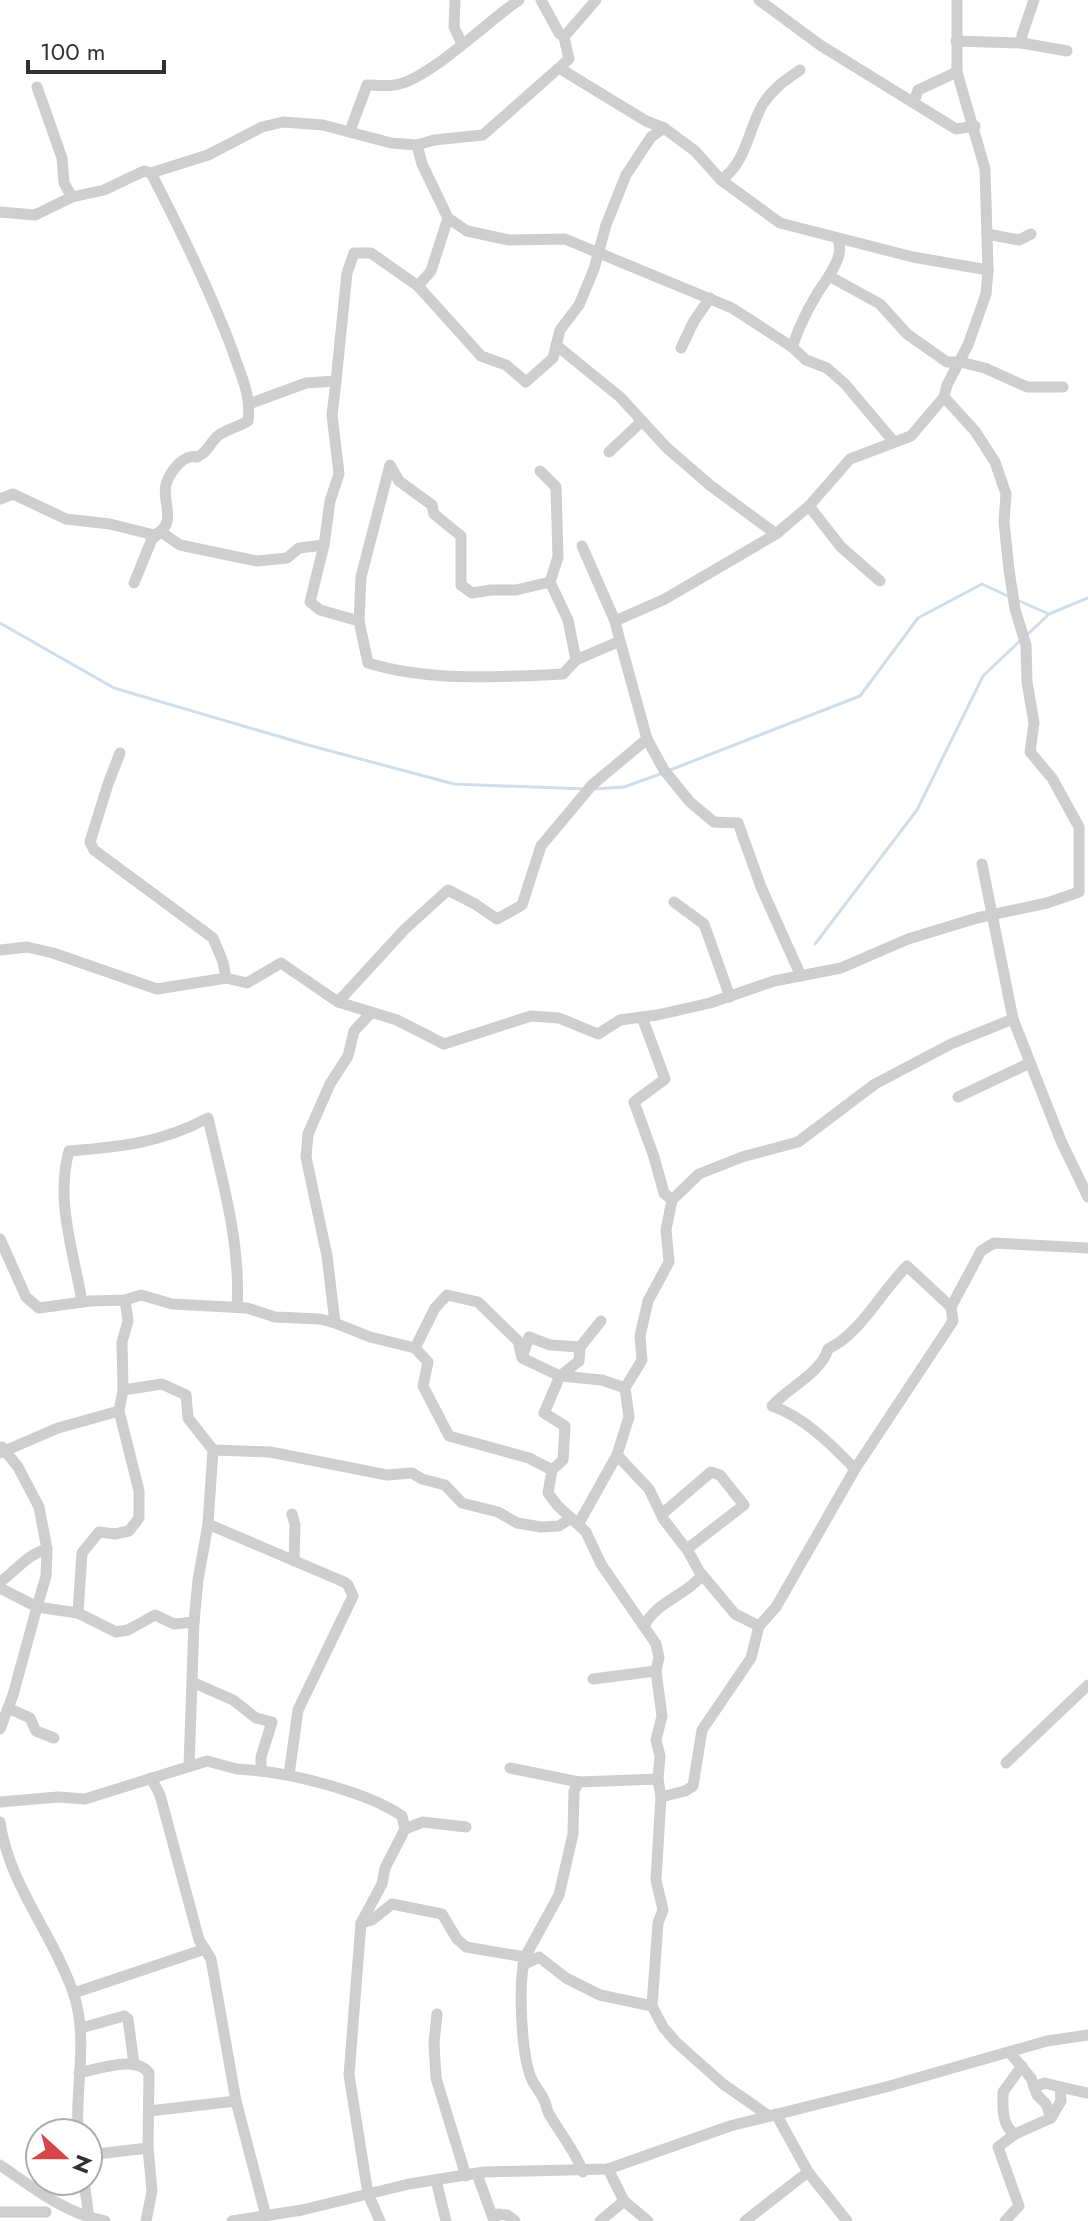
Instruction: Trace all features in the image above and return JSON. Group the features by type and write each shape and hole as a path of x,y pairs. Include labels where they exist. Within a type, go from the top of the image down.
{"street":[{"path":"455,0 454,27 462,44"},
{"path":"350,131 367,85 399,84 426,71 519,0"},
{"path":"0,212 35,215 72,197 104,190 144,171 151,173 208,155 262,127 283,122 323,125 391,143 417,145 483,135 569,59 564,37 541,0"},
{"path":"564,37 596,0"},
{"path":"759,0 820,45 956,129 975,126"},
{"path":"615,621 665,599 776,534 809,506 850,459 911,436 944,397 986,294 988,270 984,159 957,72 957,0"},
{"path":"1022,43 1034,0"},
{"path":"956,41 1022,43 1067,51"},
{"path":"559,68 646,121 664,128 695,151 721,180 780,223 913,257 988,270"},
{"path":"721,180 732,173 762,106 783,80 800,70"},
{"path":"914,102 918,90 957,72"},
{"path":"37,87 62,158 64,183 72,197"},
{"path":"359,621 320,610 310,602 324,545 330,501 339,474 332,415 347,273 354,253 371,253 418,286 481,356 506,365 526,382 553,358 560,330 579,305 626,175 651,137 664,128"},
{"path":"417,145 422,164 448,218 467,231 509,240 565,239 732,308 792,347 806,360 827,368 845,384 894,442"},
{"path":"134,583 152,539 161,532 169,515 166,484 176,466 187,457 196,457 205,452 222,433 248,421 249,404 217,311 151,173"},
{"path":"418,286 431,271 448,218"},
{"path":"987,234 1019,240 1031,234"},
{"path":"792,347 812,299 840,256 838,239"},
{"path":"829,276 880,304 907,334 947,362 985,368 1027,387 1063,387"},
{"path":"681,348 710,298"},
{"path":"556,345 620,397 641,422 711,486 776,534"},
{"path":"249,404 306,383 336,381"},
{"path":"0,950 27,947 53,953 157,989 226,978 247,983 281,963 338,1002 397,1020 444,1044 531,1016 559,1018 598,1034 620,1020 730,997 774,981 841,968 908,939 1079,892 1079,827 1052,778 1030,752 1034,723 1027,682 1026,645 1015,609 1004,522 1006,494 995,462 975,431 944,397"},
{"path":"609,452 641,422"},
{"path":"550,582 516,590 472,593 461,585 461,536 434,514 432,505 399,481 390,465 361,577 359,621 368,663 397,672 502,677 563,674 576,660 620,641"},
{"path":"540,471 556,487 558,557 550,582 568,620 576,660"},
{"path":"0,499 13,494 66,519 110,524 146,534 161,532 180,545 257,561 287,558 299,548 324,545"},
{"path":"809,506 841,547 880,581"},
{"path":"582,546 615,621 647,739 665,772 690,802 714,822 738,823 761,887 801,976"},
{"path":"338,1002 405,929 448,890 497,919 522,905 541,846 590,789 647,739"},
{"path":"120,753 90,842 94,850 126,876 170,904 213,938 226,978"},
{"path":"982,864 1013,1019 1061,1141 1086,1191"},
{"path":"674,902 704,924 730,997"},
{"path":"335,1323 327,1256 306,1157 308,1134 330,1084 348,1056 354,1031 371,1013"},
{"path":"642,1017 665,1079 634,1102 664,1193 672,1200"},
{"path":"213,1450 270,1452 387,1475 412,1473 445,1485 462,1503 498,1512 517,1523 541,1527 559,1526 575,1520 617,1455 629,1417 625,1388 642,1360 640,1336 648,1301 669,1262 666,1230 672,1200 699,1174 742,1157 798,1142 875,1084 951,1044 1013,1019"},
{"path":"958,1097 1030,1063"},
{"path":"82,1302 76,1261 68,1235 63,1172 69,1151 161,1139 208,1118 225,1184 237,1266 237,1307"},
{"path":"0,1239 26,1297 39,1308 125,1300 141,1295 172,1304 237,1307 275,1317 320,1319 370,1337 415,1348 428,1362 423,1386 449,1436 529,1458 552,1470"},
{"path":"661,1797 693,1786 702,1730 751,1658 759,1626 783,1596 855,1469 953,1321 951,1307 981,1251 994,1243 1088,1248"},
{"path":"855,1469 836,1449 780,1408 772,1406 784,1392 824,1361 828,1349 847,1339 886,1287 907,1266 951,1307"},
{"path":"415,1348 435,1308 447,1295 478,1302 518,1341 522,1358"},
{"path":"78,1613 82,1553 99,1532 115,1534 129,1531 139,1518 139,1491 119,1411 123,1390 122,1342 128,1321 125,1300"},
{"path":"601,1321 580,1347 579,1361 560,1376 544,1413 565,1426 563,1460 552,1470 548,1493 586,1532 601,1564 656,1644 659,1657 656,1671 662,1716 656,1740 660,1756 658,1779 661,1797 656,1880 663,1910 658,1923 652,2006 663,2027 676,2042 723,2084 773,2115 808,2172 847,2221"},
{"path":"522,1358 529,1337 550,1345 580,1347"},
{"path":"522,1358 560,1376 602,1380 625,1388"},
{"path":"123,1390 162,1384 186,1395 188,1418 213,1450 208,1524 194,1622 189,1766"},
{"path":"0,1729 46,1576 47,1549 39,1507 18,1467 1,1450 58,1428 119,1411"},
{"path":"617,1455 649,1489 702,1575 735,1614 759,1626"},
{"path":"662,1514 711,1472 720,1475 744,1505 687,1549"},
{"path":"292,1514 295,1525 294,1561"},
{"path":"208,1524 344,1582 353,1596 298,1710 289,1775"},
{"path":"0,1582 11,1575 19,1564 47,1549"},
{"path":"644,1626 660,1605 694,1585 702,1575"},
{"path":"0,1588 37,1607 78,1613 116,1632 128,1630 155,1615 174,1624 194,1622"},
{"path":"593,1679 656,1671"},
{"path":"192,1682 233,1700 256,1718 272,1722 261,1757 261,1771"},
{"path":"1006,1763 1087,1688"},
{"path":"8,1708 30,1718 36,1731 54,1738"},
{"path":"0,1802 58,1797 85,1799 207,1761 237,1769 289,1775 373,1799 402,1816 405,1829 385,1868 382,1884 361,1923 349,2075 368,2194 380,2221"},
{"path":"510,1768 579,1782 658,1779"},
{"path":"151,1778 160,1795 199,1940 211,1959 236,2101 266,2216"},
{"path":"579,1782 574,1791 573,1834 559,1895 524,1961 522,2017 531,2079 583,2172"},
{"path":"0,1822 3,1843 19,1885 74,1993 81,2028 77,2117"},
{"path":"405,1829 423,1822 466,1827"},
{"path":"361,1923 372,1920 392,1904 442,1914 457,1939 466,1947 524,1961 539,1957 566,1978 600,1995 652,2006"},
{"path":"74,1993 205,1949"},
{"path":"437,2014 434,2043 436,2078 472,2175 494,2219 498,2214 507,2215 515,2221"},
{"path":"81,2028 124,2016 128,2019 134,2064"},
{"path":"240,2220 303,2215 368,2194 472,2175 608,2169 730,2126 1047,2041 1088,2035"},
{"path":"1010,2053 1022,2066 1051,2118"},
{"path":"79,2073 134,2064 146,2068 149,2073 148,2148 152,2191 146,2221"},
{"path":"1015,2134 1008,2130 1006,2124 1003,2092 1022,2066"},
{"path":"1034,2087 1045,2083 1088,2093"},
{"path":"1005,2221 1019,2206 998,2147 1015,2134 1051,2118 1061,2101 1060,2087"},
{"path":"149,2111 236,2101"},
{"path":"104,2153 148,2148"},
{"path":"0,2165 24,2182"},
{"path":"608,2169 624,2201 648,2221"},
{"path":"745,2221 808,2172"},
{"path":"436,2180 446,2221"},
{"path":"0,2212 46,2216 46,2197 89,2218 105,2221"},
{"path":"86,2197 89,2218"},
{"path":"600,2221 624,2201"}],"waterway":[{"path":"670,770 860,696 918,618 982,584 1010,597"},
{"path":"1028,634 1049,614 1088,598"},
{"path":"1017,600 1049,614"},
{"path":"0,623 114,688 308,745 454,784 585,789"},
{"path":"815,944 917,810 983,676 1022,639"},
{"path":"593,789 624,787 663,773"}]}
